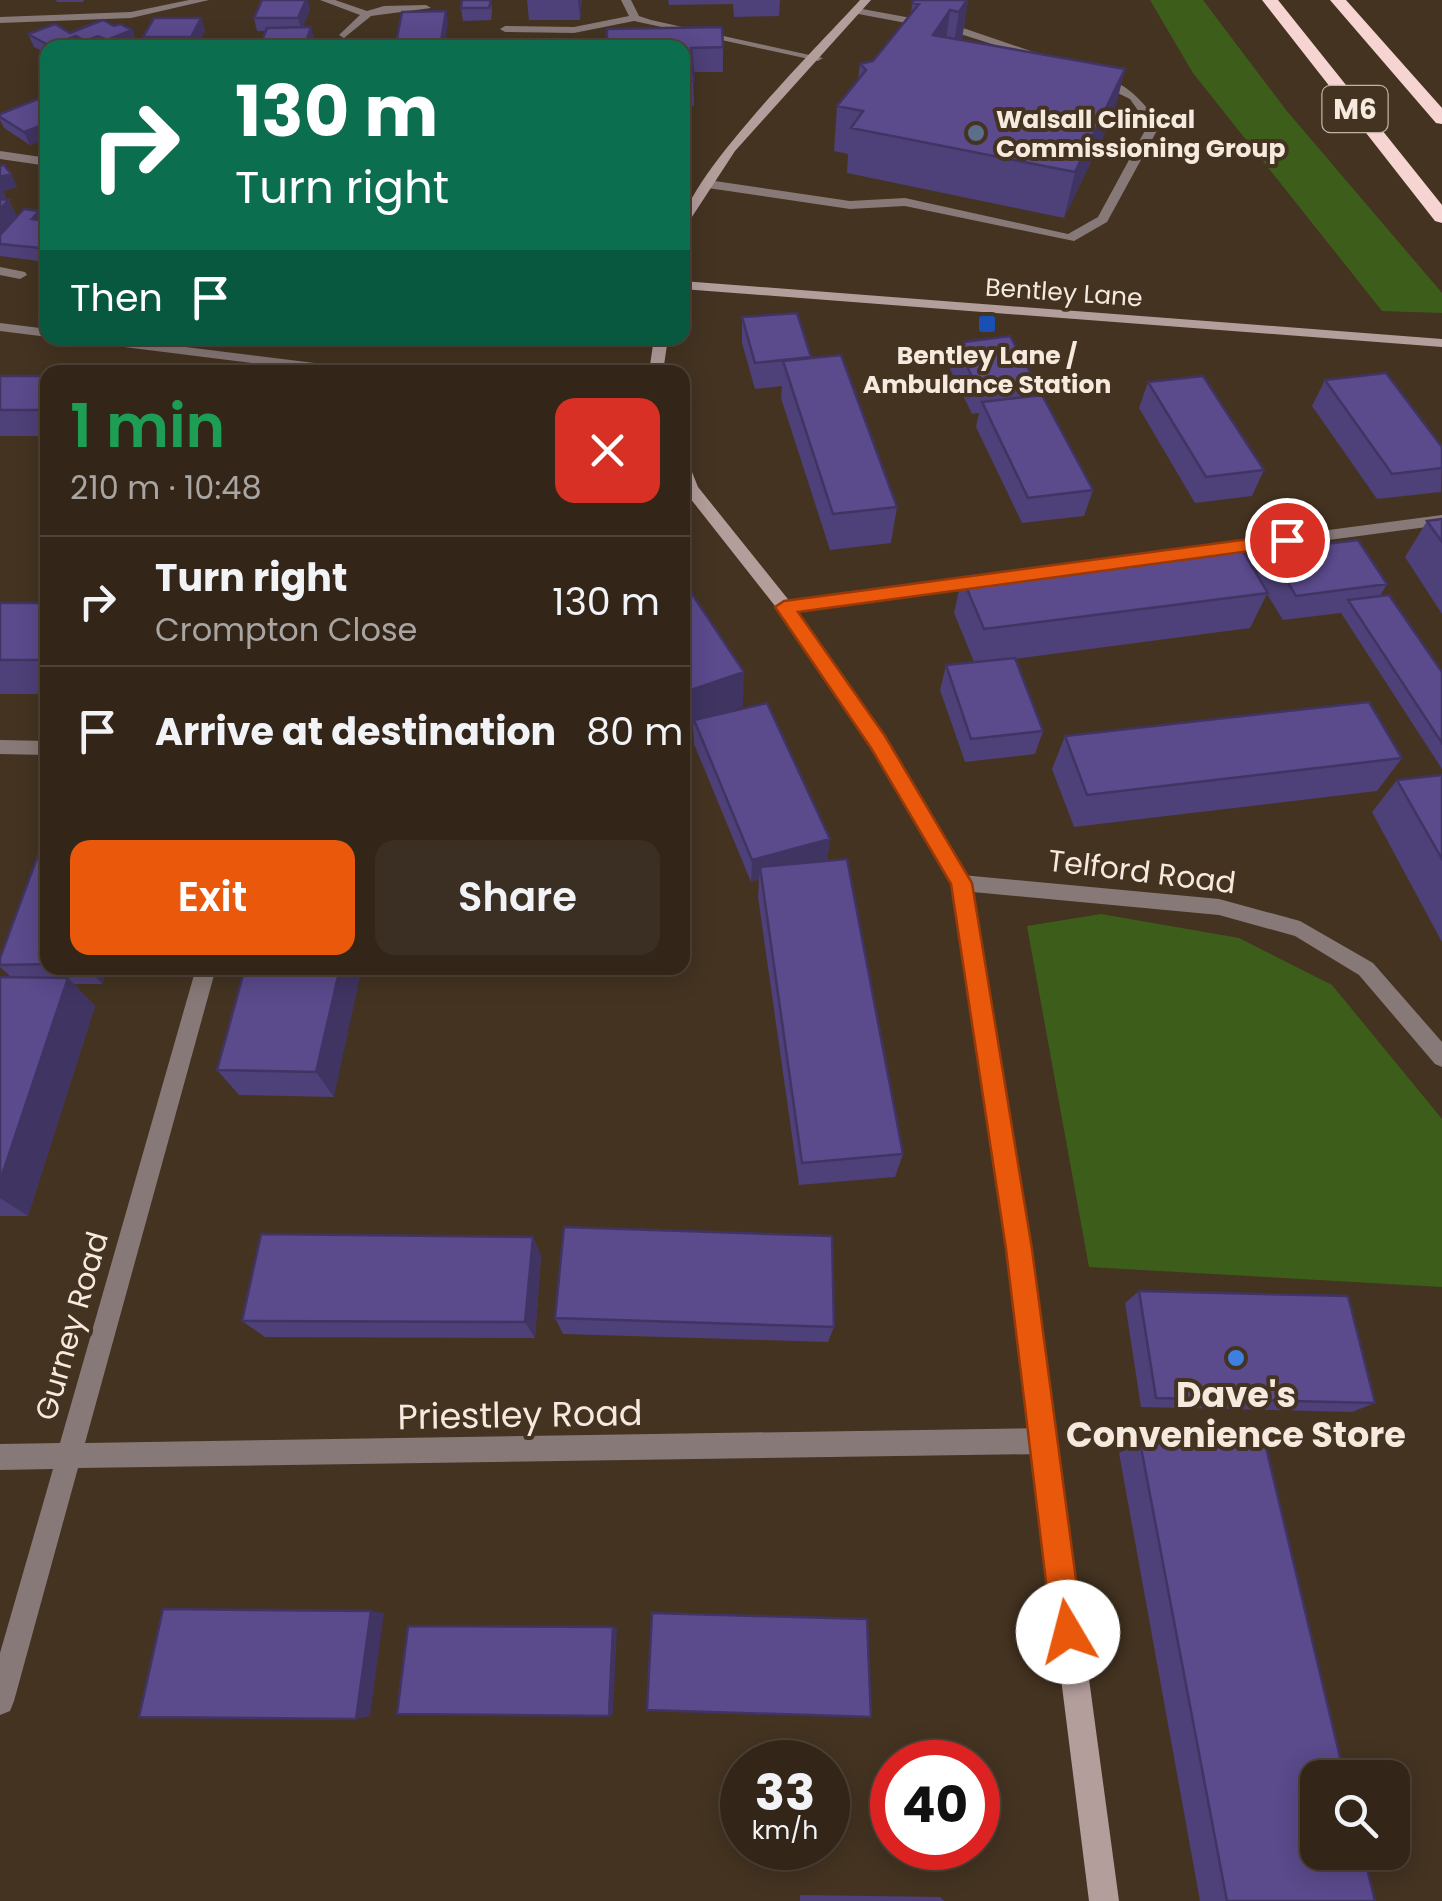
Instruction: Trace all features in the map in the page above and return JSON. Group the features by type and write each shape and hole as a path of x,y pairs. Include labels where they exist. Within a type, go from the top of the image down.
{"highway":[{"name":"M6","path":"1270,0 1442,217"},
{"name":"M6","path":"1338,0 1442,119"}],"street":[{"path":"0,20 118,16 204,0"},
{"path":"325,0 367,14"},
{"path":"626,0 636,18"},
{"path":"690,211 731,149 818,58 866,0"},
{"path":"344,35 367,14 384,8 426,8"},
{"path":"857,11 956,29 1066,64"},
{"path":"505,29 574,30 636,18 818,58"},
{"path":"549,40 551,30"},
{"path":"708,184 850,205 905,202 1070,238 1103,219 1154,125 1134,97 1083,72"},
{"path":"0,155 40,161"},
{"path":"0,272 20,275"},
{"name":"Bentley Lane","path":"690,286 1442,343"},
{"path":"0,326 40,332"},
{"path":"140,345 299,365"},
{"path":"690,489 784,607 878,742 962,883 1019,1249 1104,1901"},
{"path":"1191,553 1442,520"},
{"path":"784,607 997,579"},
{"path":"0,747 40,748"},
{"name":"Telford Road","path":"962,883 1219,907 1300,929 1366,970 1442,1057"},
{"name":"Gurney Road","path":"0,1701 204,975"},
{"name":"Priestley Road","path":"0,1457 68,1459 1042,1440"}],"green space":[{"path":"1150,0 1203,0 1286,110 1442,293 1442,313 1382,311 1193,73"},
{"path":"1101,914 1239,938 1332,985 1442,1119 1442,1287 1089,1267 1027,926"}],"building":[{"path":"262,0 306,0 298,18 254,18"},
{"path":"462,0 491,0 489,8 461,8"},
{"path":"967,0 959,12 950,10 933,35 1125,69 1075,172 851,128 863,111 837,106 866,70 860,64 873,61 919,4 912,3"},
{"path":"446,11 441,40 397,40 402,12"},
{"path":"154,18 201,18 191,37 143,37"},
{"path":"103,20 132,30 107,40 98,36 83,40 76,36 40,41 28,34 55,24 70,33"},
{"path":"311,27 307,40 262,40 267,28"},
{"path":"722,27 723,47 691,48 694,81 690,81 690,40 607,40 607,29"},
{"path":"40,100 40,126 24,132 0,114"},
{"path":"4,165 11,174 0,177 0,166"},
{"path":"24,209 39,211 32,219 40,220 40,248 0,244 0,235"},
{"path":"797,313 811,357 755,363 742,317"},
{"path":"1010,336 1035,381 978,388 955,343"},
{"path":"841,355 897,507 833,514 783,361"},
{"path":"1386,373 1442,447 1442,468 1392,474 1325,380"},
{"path":"0,376 40,376 40,410 0,410"},
{"path":"1203,376 1264,470 1206,477 1148,382"},
{"path":"1042,395 1093,490 1028,498 982,402"},
{"path":"1442,519 1442,542 1427,521"},
{"path":"1358,540 1387,584 1296,596 1269,551"},
{"path":"1238,543 1268,593 984,629 962,577"},
{"path":"690,591 744,672 690,690"},
{"path":"1389,595 1442,672 1442,743 1348,600"},
{"path":"0,603 40,603 40,660 0,660"},
{"path":"1015,658 1043,731 971,739 946,665"},
{"path":"1369,702 1402,758 1087,795 1065,736"},
{"path":"767,703 830,839 752,860 694,720"},
{"path":"1442,775 1442,859 1397,780"},
{"path":"40,850 40,964 0,965"},
{"path":"847,859 903,1154 802,1163 760,867"},
{"path":"243,975 338,975 316,1072 217,1070"},
{"path":"0,977 68,978 0,1181"},
{"path":"564,1227 832,1236 834,1327 555,1318"},
{"path":"261,1234 533,1237 525,1322 242,1321"},
{"name":"Dave's Convenience Store","path":"1139,1291 1348,1296 1375,1403 1156,1398"},
{"path":"1264,1439 1341,1760 1300,1760 1300,1870 1367,1870 1375,1901 1227,1901 1140,1442"},
{"path":"163,1609 371,1611 356,1719 139,1717"},
{"path":"652,1613 867,1619 871,1717 647,1710"},
{"path":"408,1626 613,1627 609,1716 397,1714"}],"place":[{"name":"Walsall Clinical Commissioning Group","path":"976,133"},
{"name":"Bentley Lane / Ambulance Station","path":"987,324"},
{"name":"Dave's Convenience Store","path":"1236,1358"}],"route":[{"path":"1068,1632 1019,1249 962,883 878,742 784,607 1287,540"}]}
